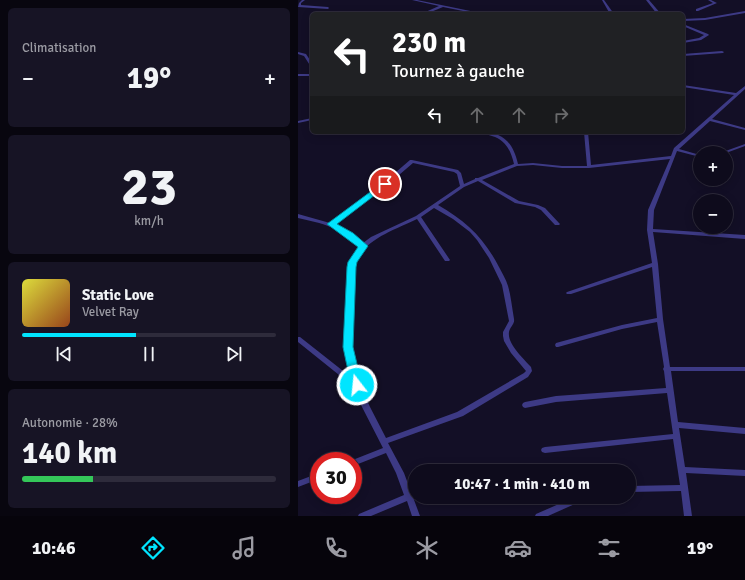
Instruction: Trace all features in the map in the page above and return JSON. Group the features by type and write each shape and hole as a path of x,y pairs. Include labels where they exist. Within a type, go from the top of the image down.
{"street":[{"path":"304,0 299,6 328,8"},
{"path":"413,0 473,12"},
{"path":"424,2 430,0"},
{"path":"603,0 611,12"},
{"path":"647,0 657,12"},
{"path":"697,10 716,3 709,0"},
{"path":"428,12 443,6"},
{"path":"685,20 707,19 745,12"},
{"path":"685,26 707,35 703,38 685,42"},
{"path":"685,37 691,40"},
{"path":"685,55 722,52"},
{"path":"298,53 305,55 310,63"},
{"path":"298,74 310,75"},
{"path":"685,86 736,94"},
{"path":"688,516 660,319 650,230 651,210 676,149 745,87"},
{"path":"298,122 310,119"},
{"path":"709,119 745,129"},
{"path":"491,134 500,136 507,142 513,150 516,165"},
{"path":"586,134 589,167"},
{"path":"733,149 745,145"},
{"path":"676,149 693,154"},
{"path":"408,494 400,473 366,407 357,385 348,347 352,267 353,262 363,246 373,238 418,217 462,186 516,165 533,164 562,167 589,167 672,157"},
{"path":"332,224 376,192 412,161 456,171 459,173 462,186"},
{"path":"477,179 516,202 543,209 557,224"},
{"path":"384,442 460,414 526,375 529,371 506,338 506,332 512,321 507,306 504,284 494,260 475,232 452,215 435,206"},
{"path":"298,216 332,224 350,235 363,246"},
{"path":"418,217 447,260"},
{"path":"650,230 745,237"},
{"path":"569,293 655,264"},
{"path":"558,345 622,327 660,319"},
{"path":"298,339 357,385"},
{"path":"666,368 745,369"},
{"path":"525,405 556,399 670,390"},
{"path":"676,426 745,431"},
{"path":"545,450 677,436"},
{"path":"362,459 388,449"},
{"path":"682,470 745,473"},
{"path":"298,484 310,479"},
{"path":"636,489 684,488"},
{"path":"362,516 408,497"},
{"path":"412,504 416,516"},
{"path":"539,516 566,504"}],"route":[{"path":"357,385 348,347 352,267 353,262 362,250 363,246 350,235 332,224 385,184"}]}
